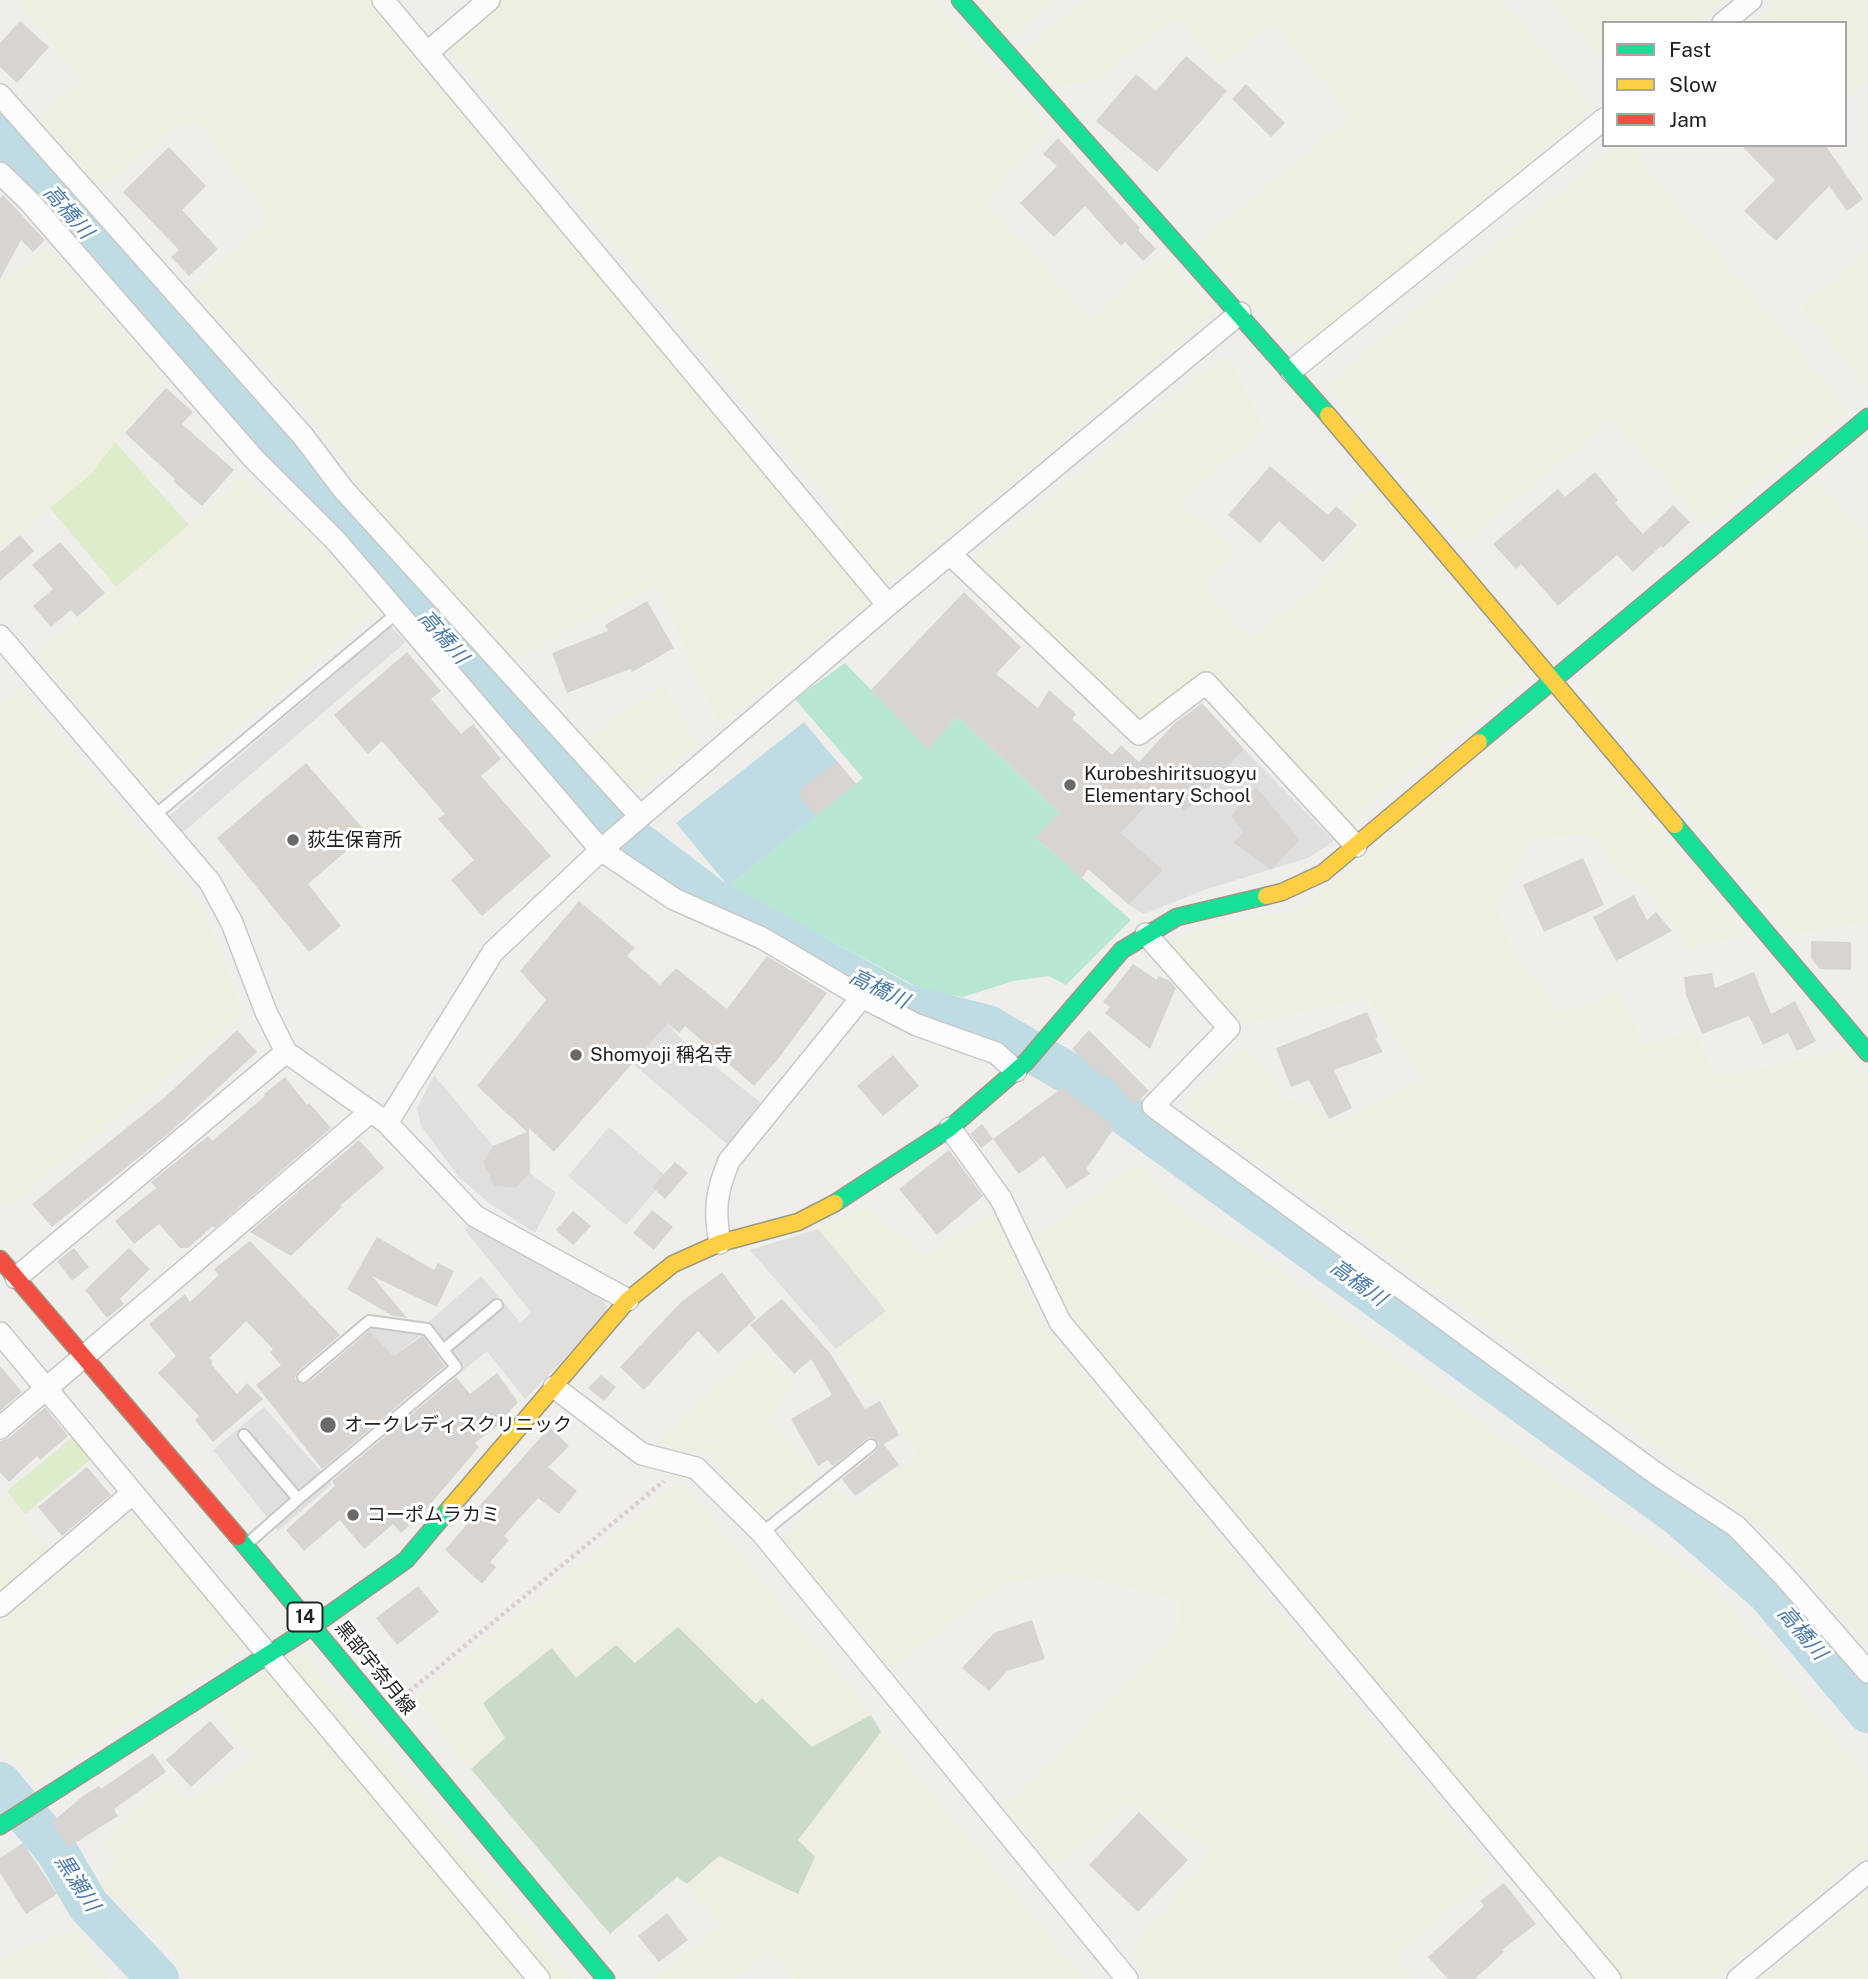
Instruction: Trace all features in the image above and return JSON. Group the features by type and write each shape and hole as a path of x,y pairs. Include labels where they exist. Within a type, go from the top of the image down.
{"street":[{"path":"383,0 888,605"},
{"path":"428,52 489,0"},
{"path":"960,0 1291,371 1551,680 1865,1045"},
{"path":"1725,21 1751,0"},
{"path":"0,95 303,436 343,489 640,816"},
{"path":"1291,371 1602,121"},
{"path":"0,173 29,201 254,459 337,542 601,850 674,899 762,938 862,997 917,1025 996,1053 1016,1071"},
{"path":"0,1428 378,1117 492,952 601,850 888,605 1240,313"},
{"path":"1,1826 313,1626 406,1560 628,1300 673,1264 720,1243 797,1222 818,1212 849,1196 950,1128 1016,1071 1122,950 1146,934 1178,917 1282,892 1323,873 1868,417"},
{"path":"950,554 1139,734 1206,683 1356,846"},
{"path":"0,636 210,882 232,923 266,1012 286,1052 378,1117 475,1216 628,1300"},
{"path":"1146,934 1229,1028 1153,1106 1658,1475 1736,1526 1785,1577 1868,1672"},
{"path":"720,1243 716,1220 719,1186 729,1161 862,997"},
{"path":"16,1278 286,1052"},
{"path":"950,1128 1001,1199 1060,1322 1611,1979"},
{"name":"黒部宇奈月線","path":"0,1259 313,1626 606,1979"},
{"path":"0,1333 539,1979"},
{"path":"554,1387 642,1454 696,1468 762,1533 1127,1979"},
{"path":"0,1606 133,1493"},
{"path":"1738,1979 1868,1872"}],"lane":[{"path":"153,816 397,613"},
{"path":"443,1350 497,1305"},
{"path":"245,1546 456,1367 427,1329 369,1321 303,1377"},
{"path":"244,1435 298,1499"},
{"path":"762,1533 871,1445"}],"path":[{"path":"385,1713 684,1465"}],"green space":[{"path":"16,0 365,0 871,600 719,725 658,585 517,658 383,518 311,414 192,288 272,217 197,121 167,135 102,187 41,117 83,79"},
{"path":"504,0 931,0 1047,130 985,201 1089,319 1162,256 1215,313 888,584 842,531 844,517 448,47"},
{"path":"979,0 1055,0 1011,37"},
{"path":"1086,0 1502,0 1592,108 1310,344 1289,343 1199,245 1352,115 1273,22 1220,65 1178,17 1097,80 1056,86 1024,51"},
{"path":"1551,0 1724,0 1698,21 1602,21 1602,61"},
{"path":"1779,0 1868,0 1868,80 1847,97 1847,21 1764,21 1760,16"},
{"path":"1615,147 1628,147 1847,409 1705,525 1613,418 1463,544 1327,385"},
{"path":"47,247 162,379 91,474 0,549 0,285"},
{"path":"1868,250 1868,387 1802,307"},
{"path":"1226,354 1264,428 1179,502 1238,551 1201,585 1249,638 1319,587 1364,528 1347,506 1370,486 1528,674 1348,821 1212,670 1142,722 972,561"},
{"path":"115,442 189,525 116,587 50,508 91,474"},
{"path":"244,478 318,546 376,610 157,795 38,655"},
{"path":"1817,481 1868,541 1868,922 1791,935 1578,681"},
{"path":"845,663 928,749 957,716 1060,813 1036,838 1131,920 1066,985 1049,976 1013,981 963,997 923,990 728,886 863,778 795,699"},
{"path":"664,685 697,745 644,787 629,786 585,739"},
{"path":"19,687 203,909 244,1014 8,1206 0,1196 0,704"},
{"path":"1550,701 1746,935 1689,948 1647,888 1616,869 1590,833 1528,840 1496,907 1512,954 1563,1014 1616,991 1644,1045 1695,1031 1717,1078 1841,1050 1868,1078 1868,1644 1773,1536 1695,1475 1185,1106 1244,1046 1285,1099 1309,1103 1333,1126 1423,1077 1368,998 1240,1025 1168,944 1216,924 1303,908"},
{"path":"1138,1163 1184,1213 1268,1261 1552,1475 1710,1584 1868,1779 1868,1850 1713,1979 1626,1979 1069,1313 1036,1237"},
{"path":"866,1206 926,1258 992,1211 1041,1324 1494,1873 1393,1958 1411,1979 1150,1979 1130,1953 1213,1850 1130,1804 1056,1866 1006,1806 1178,1632 1180,1600 1071,1573 1003,1584 893,1668 782,1537 836,1490 856,1507 917,1453 880,1392 867,1395 836,1349 886,1311 818,1229"},
{"path":"758,1348 792,1384 767,1419 817,1475 763,1518 710,1454 660,1443"},
{"path":"73,1437 91,1459 25,1514 7,1491"},
{"path":"680,1482 871,1715 813,1747 762,1698 757,1705 635,1664 576,1678 552,1649 505,1738 471,1769 416,1699"},
{"path":"6,1496 50,1552 0,1595 0,1501"},
{"path":"150,1501 263,1635 33,1783 0,1740 0,1624"},
{"path":"678,1627 756,1704 762,1698 812,1747 871,1715 881,1732 798,1840 815,1857 798,1894 719,1856 687,1884 677,1877 610,1934 471,1769 505,1738 483,1703 552,1648 576,1678 616,1645 635,1663"},
{"path":"300,1650 572,1979 194,1979 146,1918 98,1886 119,1863 102,1844 166,1779 190,1802 255,1757 215,1705"},
{"path":"881,1732 1083,1979 795,1979 769,1950 735,1979 655,1979 721,1924 687,1884 719,1856 799,1893 797,1840"},
{"path":"1868,1892 1868,1979 1763,1979"},
{"path":"71,1930 108,1979 0,1979 0,1960"}],"shaded area":[{"path":"391,626 406,642 182,833 168,817"},
{"path":"1244,749 1334,841 1308,858 1207,889 1144,914 1129,905 1163,870 1121,833 1153,799 1137,785 1148,772 1185,811"},
{"path":"668,1023 681,1039 761,1103 728,1145 632,1063"},
{"path":"434,1075 493,1146 483,1162 494,1186 516,1188 530,1173 556,1193 535,1233 489,1203 459,1177 421,1126 417,1108"},
{"path":"609,1127 667,1177 626,1225 568,1176"},
{"path":"474,1222 602,1297 609,1312 525,1399 487,1351 455,1377 421,1335 394,1356 360,1323 368,1315 426,1324 481,1276 521,1323 531,1312 465,1230"},
{"path":"818,1229 886,1311 836,1349 750,1250"},
{"path":"264,1407 332,1484 278,1531 213,1450"}],"water":[{"path":"804,722 856,784 728,886 676,823"}],"building":[{"path":"20,21 49,47 17,83 0,67 0,43"},
{"path":"1186,56 1227,91 1157,172 1096,121 1136,74 1156,91"},
{"path":"1246,84 1285,123 1271,137 1232,99"},
{"path":"1058,138 1156,249 1143,261 1125,242 1121,246 1085,206 1054,237 1020,203 1057,166 1043,154"},
{"path":"169,147 206,186 182,210 218,249 189,276 171,257 179,250 123,192"},
{"path":"1743,147 1826,147 1863,199 1847,211 1829,186 1776,241 1744,211 1775,180"},
{"path":"3,195 45,240 33,252 21,240 0,279 0,198"},
{"path":"166,388 193,412 182,424 234,470 202,506 125,433"},
{"path":"1270,466 1328,515 1336,506 1357,525 1323,562 1279,521 1260,543 1228,515"},
{"path":"1595,472 1618,500 1615,503 1643,534 1673,505 1690,522 1633,572 1617,555 1558,606 1521,564 1516,569 1493,544 1558,489 1565,497"},
{"path":"20,535 34,551 0,581 0,552"},
{"path":"60,542 105,593 77,617 71,610 51,627 33,606 53,589 32,565"},
{"path":"964,592 1021,647 996,674 1038,708 1049,690 1076,714 1072,719 1112,755 1121,745 1139,762 1174,724 1202,703 1244,749 1185,812 1163,788 1121,833 1163,870 1129,905 1088,869 1082,878 1035,837 1060,813 957,716 928,750 871,690"},
{"path":"647,601 674,648 632,672 630,669 567,693 552,653 608,631 605,625"},
{"path":"407,652 441,691 431,699 461,734 473,724 501,759 481,776 551,856 482,916 451,880 474,860 438,819 445,814 382,741 368,754 334,715"},
{"path":"837,761 856,784 816,816 797,792"},
{"path":"306,763 367,833 308,884 341,926 309,952 217,838"},
{"path":"1256,787 1300,840 1271,870 1233,842 1244,832 1231,816"},
{"path":"1583,858 1604,905 1544,932 1523,885"},
{"path":"1634,895 1647,920 1656,912 1672,931 1616,961 1593,917"},
{"path":"579,901 635,948 627,956 660,985 676,968 727,1009 767,956 827,993 778,1059 754,1086 685,1026 679,1033 668,1023 554,1152 529,1128 530,1173 516,1188 494,1186 483,1162 493,1146 527,1132 477,1086 546,1000 520,971"},
{"path":"1811,941 1851,942 1851,970 1820,969 1811,958"},
{"path":"1133,964 1157,980 1158,976 1170,981 1176,988 1150,1049 1105,1013 1110,1007 1103,1002"},
{"path":"1754,972 1771,1014 1795,1001 1816,1041 1797,1051 1788,1033 1763,1045 1749,1016 1702,1034 1686,995 1684,977 1712,973 1715,988"},
{"path":"1367,1012 1378,1037 1375,1038 1383,1052 1334,1070 1352,1108 1329,1119 1309,1080 1291,1087 1276,1048"},
{"path":"237,1030 257,1052 168,1134 52,1227 32,1204 165,1097"},
{"path":"1089,1030 1149,1091 1134,1105 1106,1074 1103,1077 1072,1049"},
{"path":"893,1055 919,1086 883,1116 857,1086"},
{"path":"285,1077 307,1105 309,1103 331,1128 188,1248 180,1248 159,1224 134,1244 115,1221 156,1188 151,1182 208,1136 212,1141"},
{"path":"1062,1088 1115,1127 1086,1169 1090,1174 1067,1189 1044,1156 1019,1174 993,1139"},
{"path":"982,1124 993,1139 981,1148 970,1134"},
{"path":"359,1140 384,1168 340,1206 342,1207 291,1256 250,1232"},
{"path":"949,1150 983,1196 937,1235 899,1189"},
{"path":"675,1162 688,1173 665,1199 652,1187"},
{"path":"652,1210 673,1227 654,1250 633,1233"},
{"path":"573,1211 591,1226 573,1245 556,1230"},
{"path":"377,1237 434,1270 438,1263 454,1271 437,1307 372,1276 407,1318 393,1316 347,1289"},
{"path":"250,1241 340,1335 297,1372 295,1379 300,1384 308,1383 369,1331 394,1356 422,1336 445,1366 322,1469 256,1385 281,1365 270,1352 273,1349 246,1321 209,1358 213,1361 211,1364 237,1394 247,1383 263,1399 213,1442 195,1420 199,1416 158,1373 176,1356 149,1324 185,1294 190,1302 219,1275 214,1269"},
{"path":"74,1248 89,1267 72,1281 57,1261"},
{"path":"129,1248 150,1269 120,1299 124,1304 107,1318 85,1290"},
{"path":"722,1272 756,1318 718,1353 698,1331 644,1390 620,1367 681,1302"},
{"path":"782,1299 830,1353 865,1409 880,1401 899,1435 884,1444 899,1465 855,1496 842,1479 876,1451 879,1443 869,1437 833,1466 828,1460 818,1466 791,1419 832,1395 811,1359 794,1374 750,1325"},
{"path":"0,1366 22,1392 0,1411"},
{"path":"497,1373 518,1402 497,1426 475,1443 479,1447 421,1515 401,1533 393,1524 364,1549 340,1520 304,1551 286,1530 335,1486 332,1481 456,1377 470,1394"},
{"path":"601,1375 616,1387 604,1401 588,1388"},
{"path":"45,1407 68,1436 40,1460 37,1456 9,1482 0,1472 0,1441 9,1438"},
{"path":"550,1427 569,1446 548,1467 577,1491 559,1514 538,1498 504,1536 509,1540 490,1562 496,1567 482,1584 445,1550 467,1524 467,1520"},
{"path":"87,1467 111,1495 62,1536 38,1507"},
{"path":"418,1586 439,1612 397,1645 376,1618"},
{"path":"1032,1620 1045,1659 1007,1671 989,1691 962,1668 994,1633"},
{"path":"210,1721 234,1748 191,1787 166,1760"},
{"path":"153,1753 166,1772 114,1809 118,1816 69,1847 51,1823 83,1796 99,1786 101,1789"},
{"path":"1139,1812 1188,1860 1138,1912 1089,1865"},
{"path":"23,1843 57,1894 26,1914 0,1873 0,1858"},
{"path":"1504,1883 1536,1924 1502,1950 1504,1952 1475,1979 1448,1979 1428,1957 1484,1906 1480,1901"},
{"path":"667,1913 688,1940 659,1962 638,1936"}],"waterway":[{"name":"高橋川","path":"0,134 187,343 596,811 713,900 902,1004 988,1026 1068,1073 1677,1514 1768,1593 1868,1712"},
{"name":"黒瀬川","path":"0,1783 56,1850 88,1905 158,1979"}],"traffic: fast":[{"path":"960,0 1328,415"},
{"path":"1479,742 1868,417"},
{"path":"1675,825 1868,1053"},
{"path":"835,1203 950,1128 1026,1062 1122,950 1177,917 1266,896"},
{"path":"0,1826 313,1626 406,1560 450,1508"},
{"path":"238,1537 606,1979"}],"traffic: slow":[{"path":"1328,415 1675,825"},
{"path":"1266,896 1282,892 1323,873 1479,742"},
{"path":"450,1508 628,1300 673,1264 720,1243 798,1222 835,1203"}],"traffic: jam":[{"path":"0,1259 238,1537"}],"place":[{"name":"Kurobeshiritsuogyu Elementary School","path":"1070,785"},
{"name":"荻生保育所","path":"293,840"},
{"name":"Shomyoji 稱名寺","path":"576,1055"},
{"name":"オークレディスクリニック","path":"328,1425"},
{"name":"コーポムラカミ","path":"353,1515"}]}
